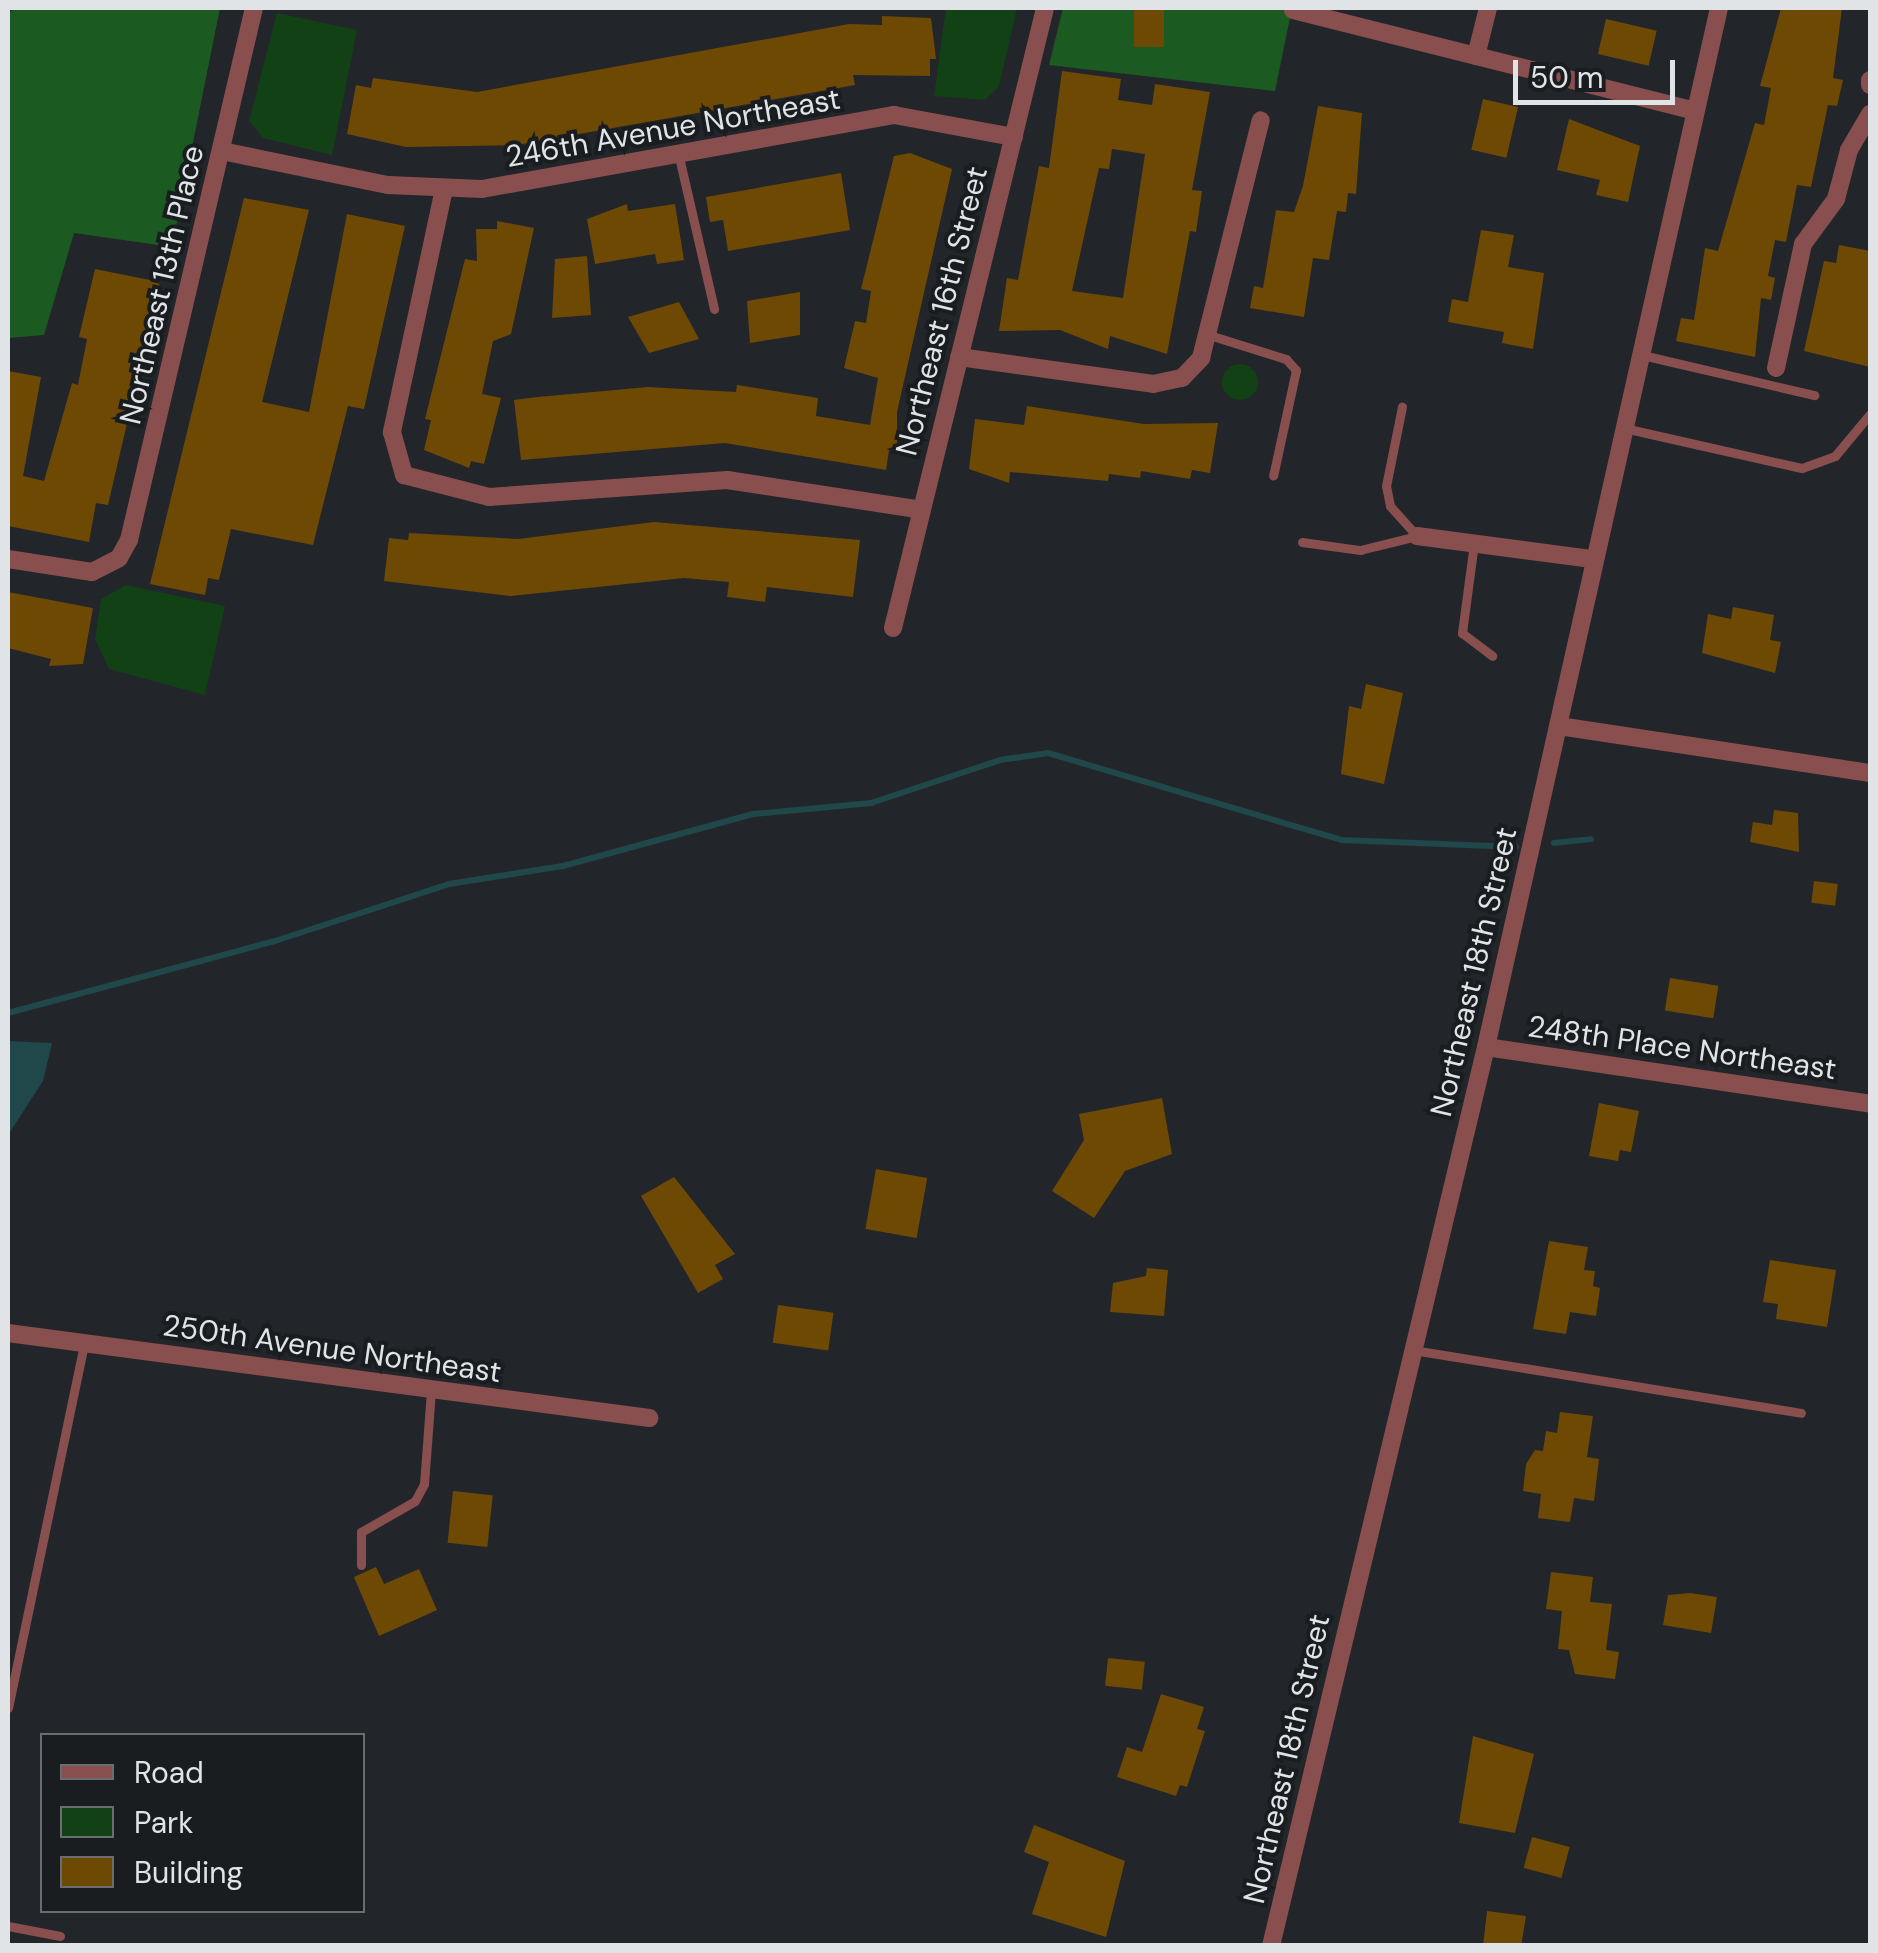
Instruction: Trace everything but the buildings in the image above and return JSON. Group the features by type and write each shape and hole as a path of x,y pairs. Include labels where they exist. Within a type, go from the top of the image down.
{"street":[{"name":"Northeast 13th Place","path":"8,559 65,572 106,567 130,540 254,8"},
{"name":"Northeast 16th Street","path":"893,628 1045,8"},
{"path":"1476,56 1488,8"},
{"name":"Northeast 18th Street","path":"1271,1946 1486,1047 1559,726 1592,559 1720,8"},
{"path":"1293,10 1696,111"},
{"name":"246th Avenue Northeast","path":"222,150 444,189 531,186 894,114 1014,137"},
{"path":"1776,368 1803,244 1836,199 1848,150 1870,114"},
{"path":"959,357 1153,384 1182,378 1200,358 1261,120"},
{"path":"444,189 392,432 404,475 489,497 727,480 922,510"},
{"path":"1417,536 1592,559"},
{"path":"1559,726 1870,773"},
{"name":"248th Place Northeast","path":"1486,1047 1870,1104"},
{"name":"250th Avenue Northeast","path":"8,1333 649,1418"}],"lane":[{"path":"679,157 714,310"},
{"path":"1206,334 1286,359 1296,370 1272,476"},
{"path":"1640,354 1814,396"},
{"path":"1302,542 1360,550 1417,536 1390,506 1386,486 1402,407"},
{"path":"1622,428 1802,468 1834,456 1870,414"},
{"path":"1474,543 1462,633 1492,656"},
{"path":"8,1708 84,1344"},
{"path":"1413,1350 1801,1413"},
{"path":"362,1566 361,1532 415,1500 424,1484 431,1390"},
{"path":"8,1926 60,1936"}],"green space":[{"path":"14,8 220,8 172,247 74,233 44,335 8,338 8,15"},
{"path":"946,8 1017,8 999,86 985,100 934,96"},
{"path":"1063,8 1292,8 1275,91 1049,65"},
{"path":"277,13 357,30 332,155 263,138 249,121"},
{"path":"1240,364 1253,369 1258,382 1253,395 1240,400 1227,395 1222,382 1227,369"},
{"path":"126,585 225,606 205,695 109,669 95,639 101,599"}],"water":[{"path":"8,1041 52,1043 43,1081 8,1135"}],"waterway":[{"path":"8,1013 272,942 449,884 563,866 753,814 871,803 1000,760 1048,753 1342,840 1516,847"},
{"path":"1554,843 1591,839"}]}
